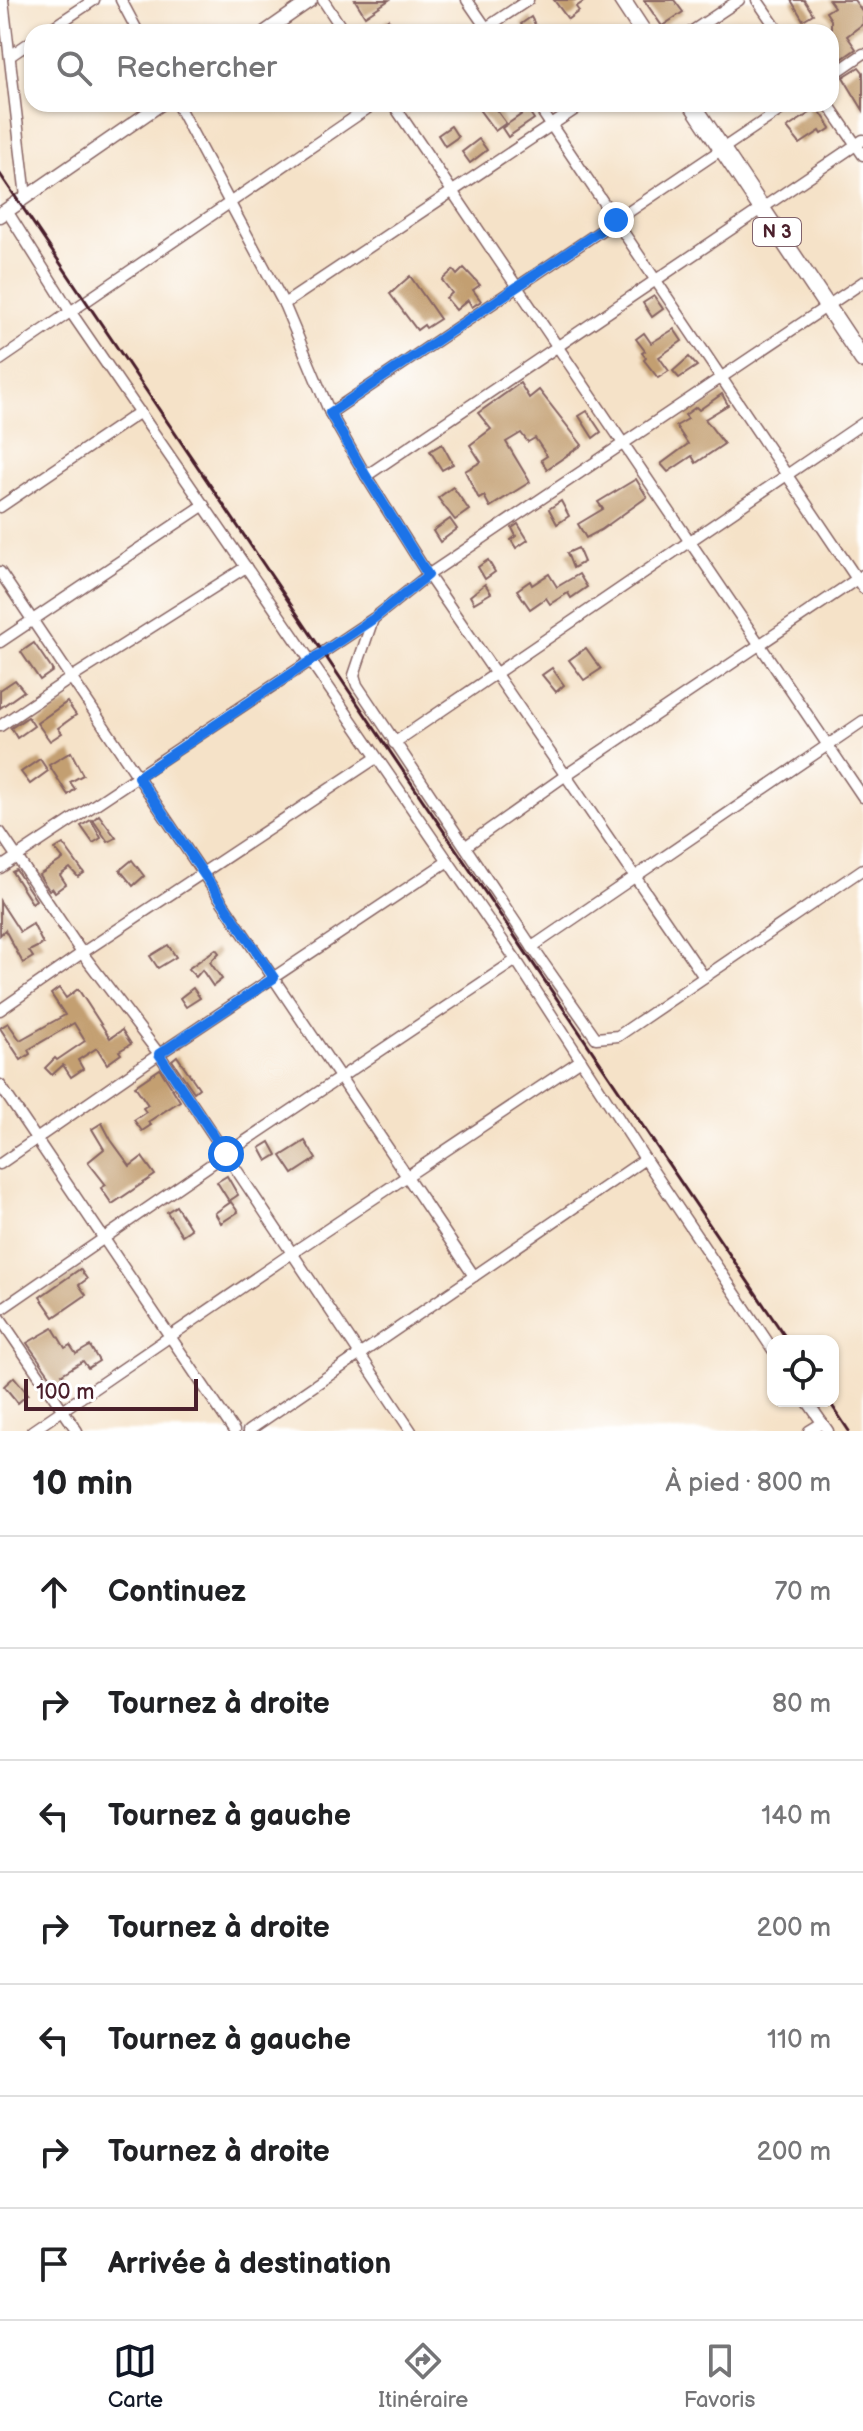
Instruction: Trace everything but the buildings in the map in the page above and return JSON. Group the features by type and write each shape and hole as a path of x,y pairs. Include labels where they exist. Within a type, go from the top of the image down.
{"main road":[{"path":"622,0 638,24"},
{"name":"N 3","path":"697,112 863,360"}],"street":[{"path":"3,0 10,56 13,206 70,311 516,960 767,1341"},
{"path":"58,24 94,0"},
{"path":"121,0 134,24"},
{"path":"276,24 311,0"},
{"path":"323,0 339,24"},
{"path":"467,0 481,24"},
{"path":"495,24 528,0"},
{"path":"703,24 739,0"},
{"path":"757,0 774,24"},
{"path":"10,56 24,46"},
{"path":"839,70 863,54"},
{"path":"13,206 149,112"},
{"path":"181,112 284,304 330,413 366,476 428,575 704,977"},
{"path":"0,360 362,112"},
{"path":"398,112 863,797"},
{"path":"466,846 566,775 861,581 543,112"},
{"path":"284,304 571,112"},
{"path":"330,413 777,112"},
{"path":"835,112 860,142 863,155"},
{"path":"366,476 860,142"},
{"path":"0,868 373,619 428,575 863,282"},
{"path":"0,507 140,412"},
{"path":"394,743 863,423"},
{"path":"0,642 204,505"},
{"path":"0,726 246,567"},
{"path":"0,572 474,1276"},
{"path":"373,619 354,675 357,685 596,1038 618,1036 863,869"},
{"path":"532,947 863,721"},
{"path":"0,1010 376,758"},
{"path":"0,832 82,953 159,1054 411,1431"},
{"path":"0,1164 448,861"},
{"path":"0,1310 516,960"},
{"path":"32,1431 581,1060"},
{"path":"0,1085 234,1431"},
{"path":"248,1431 645,1159"},
{"path":"0,1318 77,1431"},
{"path":"809,1431 825,1427 811,1407"}],"railway":[{"path":"0,174 784,1335"},
{"path":"833,1407 849,1431"}],"route":[{"path":"226,1154 159,1054 274,978 138,777 373,619 428,575 330,413 616,220"}]}
